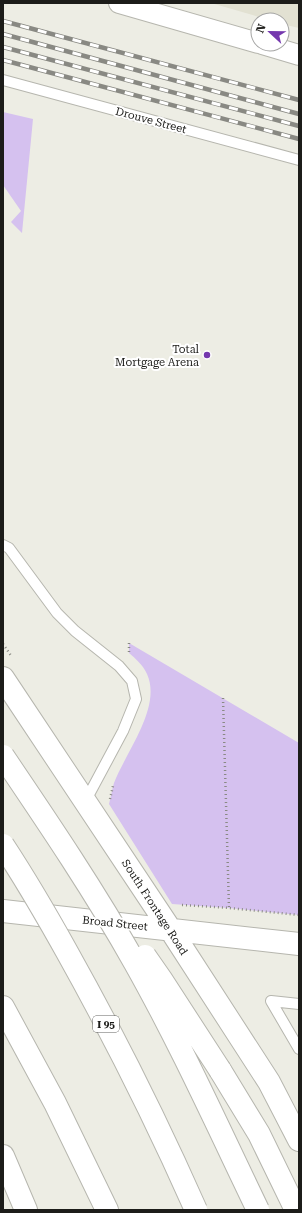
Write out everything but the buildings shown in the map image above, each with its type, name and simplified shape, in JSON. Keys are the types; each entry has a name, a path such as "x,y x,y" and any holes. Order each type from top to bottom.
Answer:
{"main road":[{"name":"South Frontage Road","path":"3,678 269,1082 299,1140"},
{"path":"3,756 48,822 161,979 220,1070 258,1134 296,1210"},
{"path":"48,822 114,927 150,992 189,1068 258,1210"},
{"name":"I 95","path":"3,845 48,918 98,1007 126,1060 196,1210"},
{"name":"Broad Street","path":"3,911 299,944"},
{"path":"3,1007 55,1103 107,1210"},
{"path":"3,1156 26,1210"},
{"path":"92,1180 102,1210"}],"street":[{"path":"119,3 250,41"},
{"path":"289,52 299,55"}],"lane":[{"name":"Drouve Street","path":"3,80 299,160"},
{"path":"3,545 9,548 57,613 74,631 119,666 132,681 136,699 123,731 85,802"},
{"path":"299,1004 270,1001 299,1049"}],"path":[{"path":"129,643 129,653 135,658"},
{"path":"223,698 229,908"},
{"path":"109,804 114,783"},
{"path":"179,905 299,915"}],"shaded area":[{"path":"211,3 299,3 299,28 290,26 290,12 250,12 250,14"},
{"path":"3,112 33,119 22,233 11,222 21,211 3,185"},
{"path":"129,643 299,743 299,915 172,904 109,804 114,783 141,729 150,701 150,687 147,674 137,660 129,653"}],"railway":[{"path":"3,21 299,100"},
{"path":"3,34 299,114"},
{"path":"3,47 299,126"},
{"path":"3,60 299,139"}],"place":[{"name":"Total Mortgage Arena","path":"207,355"}]}
